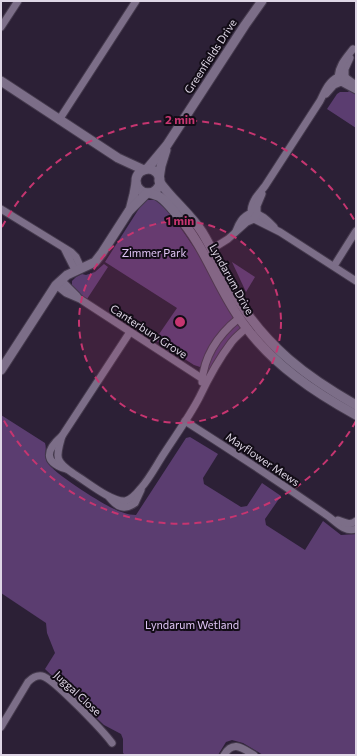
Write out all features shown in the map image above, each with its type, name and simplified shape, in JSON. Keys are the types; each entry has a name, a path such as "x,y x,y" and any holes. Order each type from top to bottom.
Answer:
{"street":[{"path":"1,27 18,1"},
{"path":"59,120 136,1"},
{"name":"Greenfields Drive","path":"146,169 167,145 262,1"},
{"path":"212,249 228,239 254,215 265,186 320,101 342,79 355,47"},
{"path":"342,79 356,85"},
{"path":"342,79 356,90"},
{"path":"1,81 118,158 156,173 159,180 155,190 148,193 129,211 98,258 91,264 78,269 59,282 1,370"},
{"name":"Greenfields Drive","path":"159,180 167,145"},
{"path":"118,158 130,172 140,190 148,193"},
{"path":"129,211 138,174 146,169"},
{"name":"Lyndarum Drive","path":"159,180 165,189 188,214 212,249 235,296 242,315"},
{"name":"Lyndarum Drive","path":"148,193 159,197 167,203 194,235 228,301 242,315 273,357 292,374 317,392 356,415"},
{"path":"1,209 71,252 76,257 78,269"},
{"path":"254,215 356,280"},
{"path":"334,266 356,231"},
{"name":"Canterbury Grove","path":"59,282 80,299 204,380"},
{"path":"130,332 62,436 51,447 50,456 54,464 69,470 107,495 119,507 125,508 135,503 141,488 199,398 202,391 208,356 214,344 221,334 242,315"},
{"path":"204,380 230,344 250,325"},
{"name":"Lyndarum Drive","path":"250,325 316,382 356,405"},
{"name":"Mayflower Mews","path":"185,421 328,516 344,529 356,529"},
{"name":"Mayflower Mews","path":"328,516 346,523 353,523 356,521"},
{"name":"Juggal Close","path":"1,727 28,682 35,676 42,676 52,682 101,729 112,743"},
{"path":"224,755 229,748 239,746 254,755"}],"green space":[{"path":"350,90 356,93 356,128 327,109 337,94 340,92 348,92"},
{"name":"Zimmer Park","path":"147,200 155,200 165,208 180,227 197,252 234,316 200,367 194,365 155,340 177,308 105,262 140,207"},
{"path":"232,262 255,277 246,292"},
{"path":"104,264 108,267 87,299 74,290 72,281 76,277 82,274 86,275 95,272"},
{"path":"238,321 243,328 209,374 206,373 214,350 226,333"},
{"name":"Lyndarum Wetland","path":"1,415 45,443 47,462 57,472 96,499 123,512 136,515 186,438 190,437 218,454 203,478 204,484 241,507 247,506 262,483 281,496 265,519 266,525 305,550 323,521 341,535 356,534 356,755 263,755 243,743 232,740 226,742 218,755 125,755 123,753 123,739 121,734 104,725 45,669 55,653 47,633 46,623 1,593"}]}
